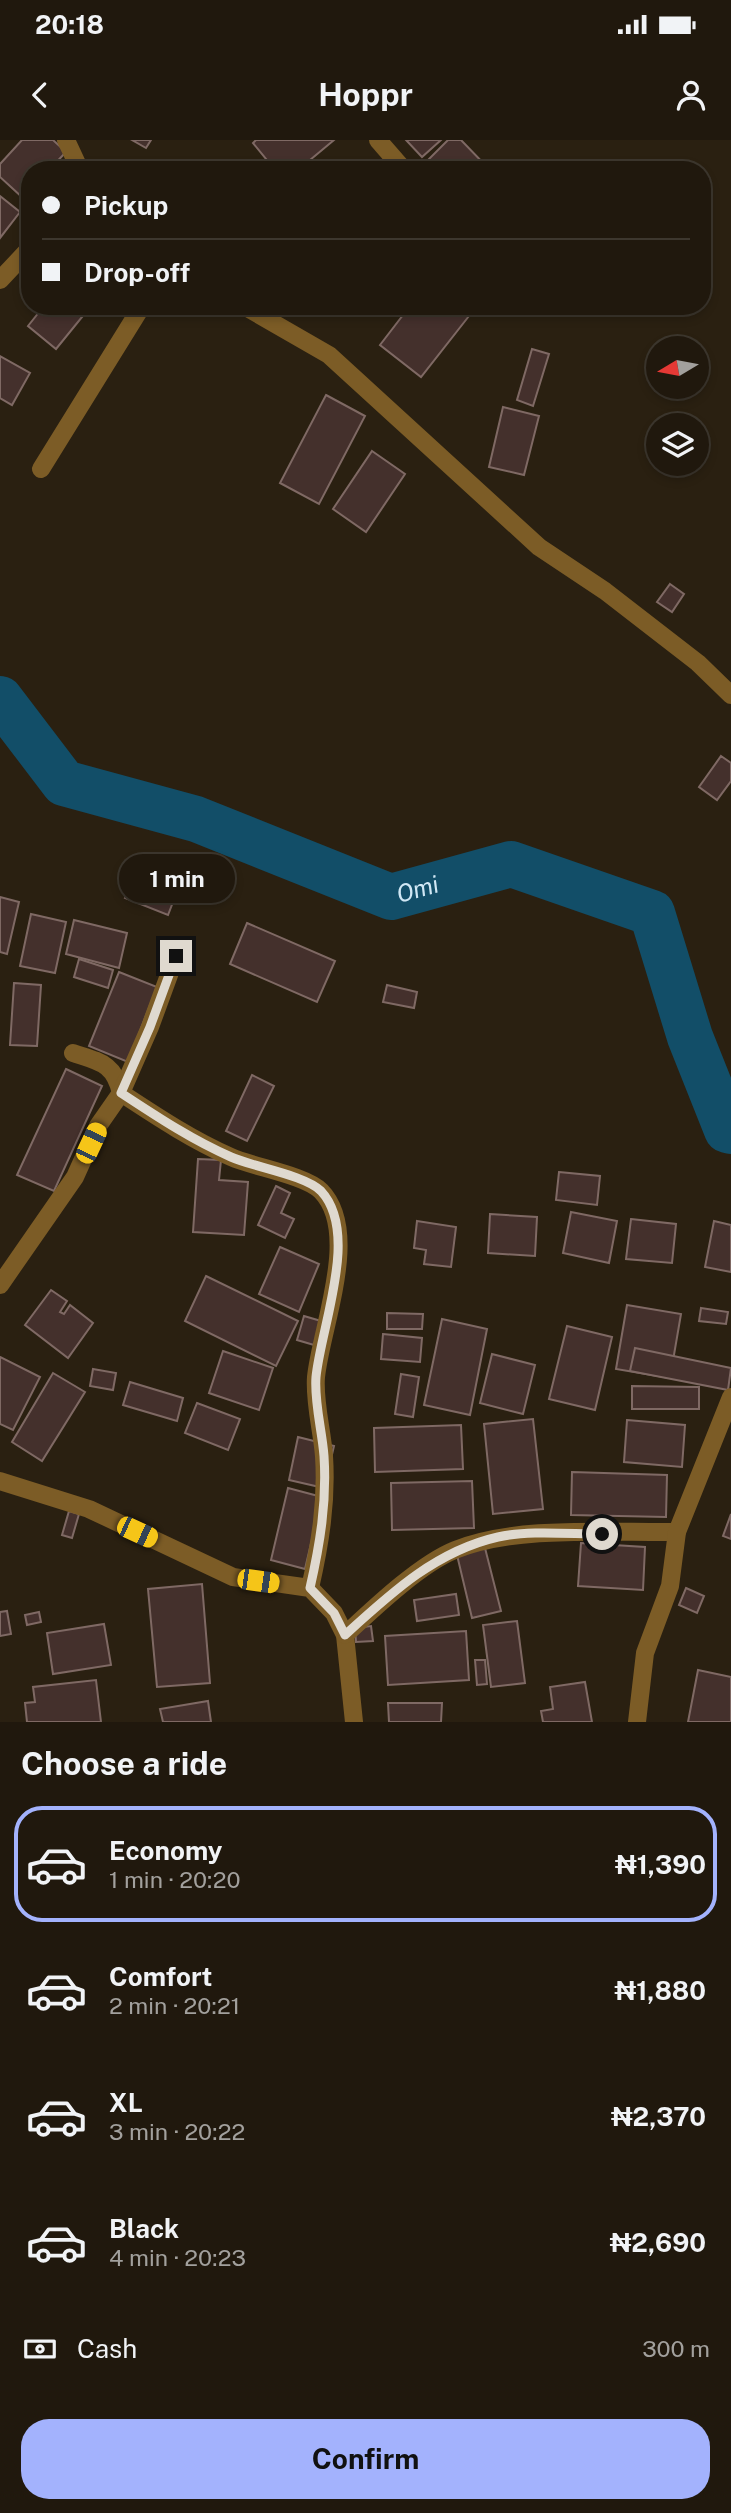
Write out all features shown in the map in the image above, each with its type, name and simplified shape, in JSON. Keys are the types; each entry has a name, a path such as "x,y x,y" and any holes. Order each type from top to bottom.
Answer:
{"street":[{"path":"66,140 76,161"},
{"path":"378,140 396,161"},
{"path":"0,280 21,258"},
{"path":"41,469 136,315"},
{"path":"259,315 328,355 539,547 605,591 698,663 731,695"},
{"path":"0,1285 75,1177 99,1126 121,1093 150,1027 176,956"},
{"path":"73,1053 104,1063 117,1076 121,1093 171,1125 232,1158 276,1170 320,1190 337,1219 336,1272 316,1378 324,1458 323,1530 310,1588"},
{"path":"637,1722 645,1653 670,1586 677,1532 731,1397"},
{"path":"0,1481 89,1509 233,1577 310,1588 334,1613 345,1635 354,1722"},
{"path":"345,1635 393,1591 452,1551 501,1536 677,1532"}],"building":[{"path":"22,140 53,140 66,152 58,161 21,161 21,196 0,177 0,164"},
{"path":"132,140 151,140 146,148"},
{"path":"256,140 334,140 309,161 268,161 253,143"},
{"path":"406,140 441,140 422,157"},
{"path":"448,140 461,140 481,161 427,161"},
{"path":"0,196 20,212 0,238"},
{"path":"37,315 84,315 56,349 28,326"},
{"path":"403,315 469,316 421,377 380,345"},
{"path":"532,349 549,354 533,406 517,400"},
{"path":"0,356 30,373 12,405 0,398"},
{"path":"326,395 365,416 319,504 280,483"},
{"path":"503,407 539,416 524,475 489,467"},
{"path":"372,451 405,474 366,532 333,509"},
{"path":"670,584 684,594 672,612 657,602"},
{"path":"721,756 731,763 731,781 717,800 699,787"},
{"path":"137,867 149,871 147,877 178,889 168,915 125,898"},
{"path":"0,897 19,902 7,954 0,952"},
{"path":"31,914 66,922 55,973 20,966"},
{"path":"74,920 127,933 119,968 66,954"},
{"path":"247,923 335,961 317,1002 230,964"},
{"path":"79,959 113,970 108,988 74,977"},
{"path":"119,972 157,987 128,1062 89,1046"},
{"path":"14,983 41,985 37,1046 10,1045"},
{"path":"387,985 417,992 414,1008 383,1002"},
{"path":"66,1069 102,1086 54,1191 17,1175"},
{"path":"252,1075 274,1086 247,1141 226,1131"},
{"path":"198,1159 221,1160 219,1180 248,1182 244,1235 193,1232"},
{"path":"559,1172 600,1176 597,1205 556,1200"},
{"path":"276,1186 290,1193 281,1213 294,1219 285,1238 258,1225"},
{"path":"571,1212 617,1221 609,1263 563,1253"},
{"path":"490,1214 537,1217 535,1256 488,1253"},
{"path":"631,1219 676,1224 672,1263 626,1259"},
{"path":"417,1221 456,1227 451,1267 424,1264 426,1250 414,1248"},
{"path":"714,1221 731,1225 731,1272 705,1267"},
{"path":"280,1247 319,1264 299,1312 259,1294"},
{"path":"206,1276 298,1321 276,1366 185,1321"},
{"path":"51,1290 67,1301 60,1312 64,1314 70,1305 93,1323 68,1358 25,1325"},
{"path":"627,1305 681,1314 670,1378 616,1369"},
{"path":"701,1308 728,1312 726,1324 699,1321"},
{"path":"387,1313 423,1314 422,1329 387,1329"},
{"path":"304,1316 321,1321 314,1345 297,1340"},
{"path":"442,1319 487,1329 470,1415 424,1405"},
{"path":"567,1326 612,1337 595,1410 549,1399"},
{"path":"383,1334 422,1338 420,1362 381,1359"},
{"path":"635,1348 731,1368 728,1390 630,1371"},
{"path":"223,1351 273,1368 259,1410 209,1393"},
{"path":"492,1354 535,1365 523,1414 480,1403"},
{"path":"0,1357 40,1377 13,1430 0,1424"},
{"path":"93,1369 116,1373 113,1390 90,1386"},
{"path":"53,1373 85,1392 42,1461 12,1442"},
{"path":"401,1374 419,1377 413,1417 395,1414"},
{"path":"130,1382 183,1398 177,1421 123,1405"},
{"path":"632,1386 699,1387 699,1409 632,1409"},
{"path":"197,1403 240,1419 228,1450 185,1433"},
{"path":"533,1419 543,1509 493,1514 484,1424"},
{"path":"627,1420 685,1425 682,1467 624,1462"},
{"path":"461,1425 463,1469 375,1472 374,1428"},
{"path":"298,1437 334,1446 324,1488 289,1480"},
{"path":"572,1472 667,1475 666,1517 571,1515"},
{"path":"472,1481 474,1528 392,1530 391,1483"},
{"path":"288,1488 322,1497 305,1569 271,1560"},
{"path":"69,1511 79,1514 72,1538 62,1535"},
{"path":"731,1514 731,1539 723,1536"},
{"path":"581,1543 645,1547 643,1590 578,1586"},
{"path":"485,1548 501,1611 472,1618 457,1555"},
{"path":"202,1584 210,1683 157,1687 148,1589"},
{"path":"686,1588 704,1596 697,1613 679,1605"},
{"path":"456,1594 459,1615 417,1621 414,1600"},
{"path":"7,1611 11,1634 0,1636 0,1612"},
{"path":"39,1612 41,1622 27,1625 25,1615"},
{"path":"517,1621 525,1683 491,1687 483,1625"},
{"path":"104,1624 111,1665 53,1674 47,1633"},
{"path":"371,1626 373,1641 356,1642 355,1628"},
{"path":"466,1631 469,1680 388,1685 385,1636"},
{"path":"475,1660 485,1660 487,1684 477,1685"},
{"path":"698,1670 731,1677 731,1722 688,1722"},
{"path":"96,1680 101,1722 27,1722 25,1703 35,1702 33,1687"},
{"path":"585,1682 592,1722 543,1722 541,1711 553,1709 550,1687"},
{"path":"208,1701 211,1722 163,1722 160,1709"},
{"path":"388,1703 442,1703 441,1722 389,1722"}],"waterway":[{"name":"Omi","path":"0,699 64,783 196,819 391,897 511,864 652,913 690,1037 727,1130 731,1131"}],"route":[{"path":"176,956 150,1027 121,1093 171,1125 232,1158 276,1170 320,1190 337,1219 336,1272 316,1378 324,1458 323,1530 310,1588 334,1613 345,1635 393,1591 452,1551 501,1536 602,1534"}]}
